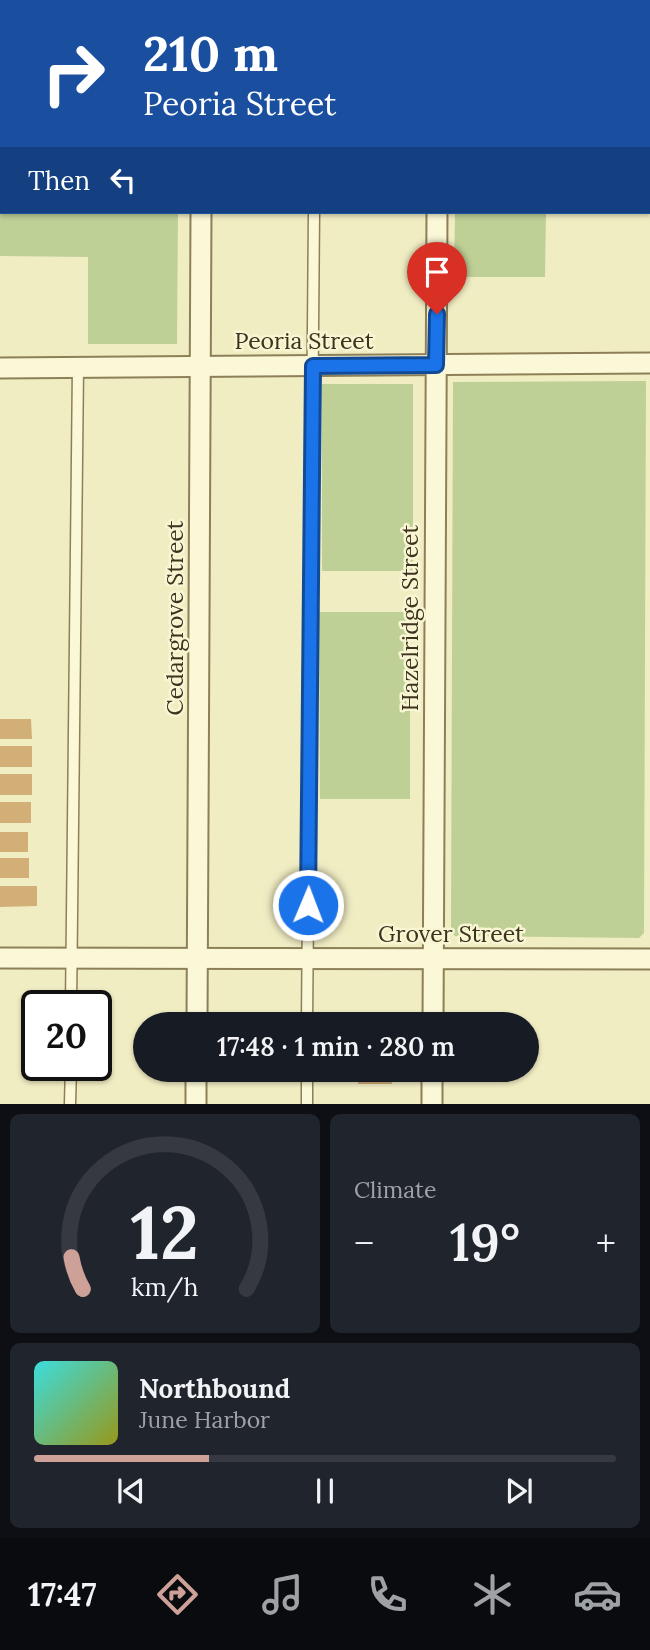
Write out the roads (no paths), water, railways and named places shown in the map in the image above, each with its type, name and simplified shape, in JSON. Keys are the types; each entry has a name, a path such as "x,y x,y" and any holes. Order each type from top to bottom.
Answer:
{"street":[{"name":"Cedargrove Street","path":"197,1012 201,214"},
{"name":"Hazelridge Street","path":"433,1012 437,214"},
{"name":"Peoria Street","path":"0,368 650,363"},
{"name":"Grover Street","path":"0,958 650,959"},
{"path":"196,1082 196,1104"},
{"path":"432,1082 432,1104"}],"lane":[{"path":"307,1012 314,214"},
{"path":"71,990 78,367"},
{"path":"71,1081 71,1104"},
{"path":"307,1082 307,1104"}]}
